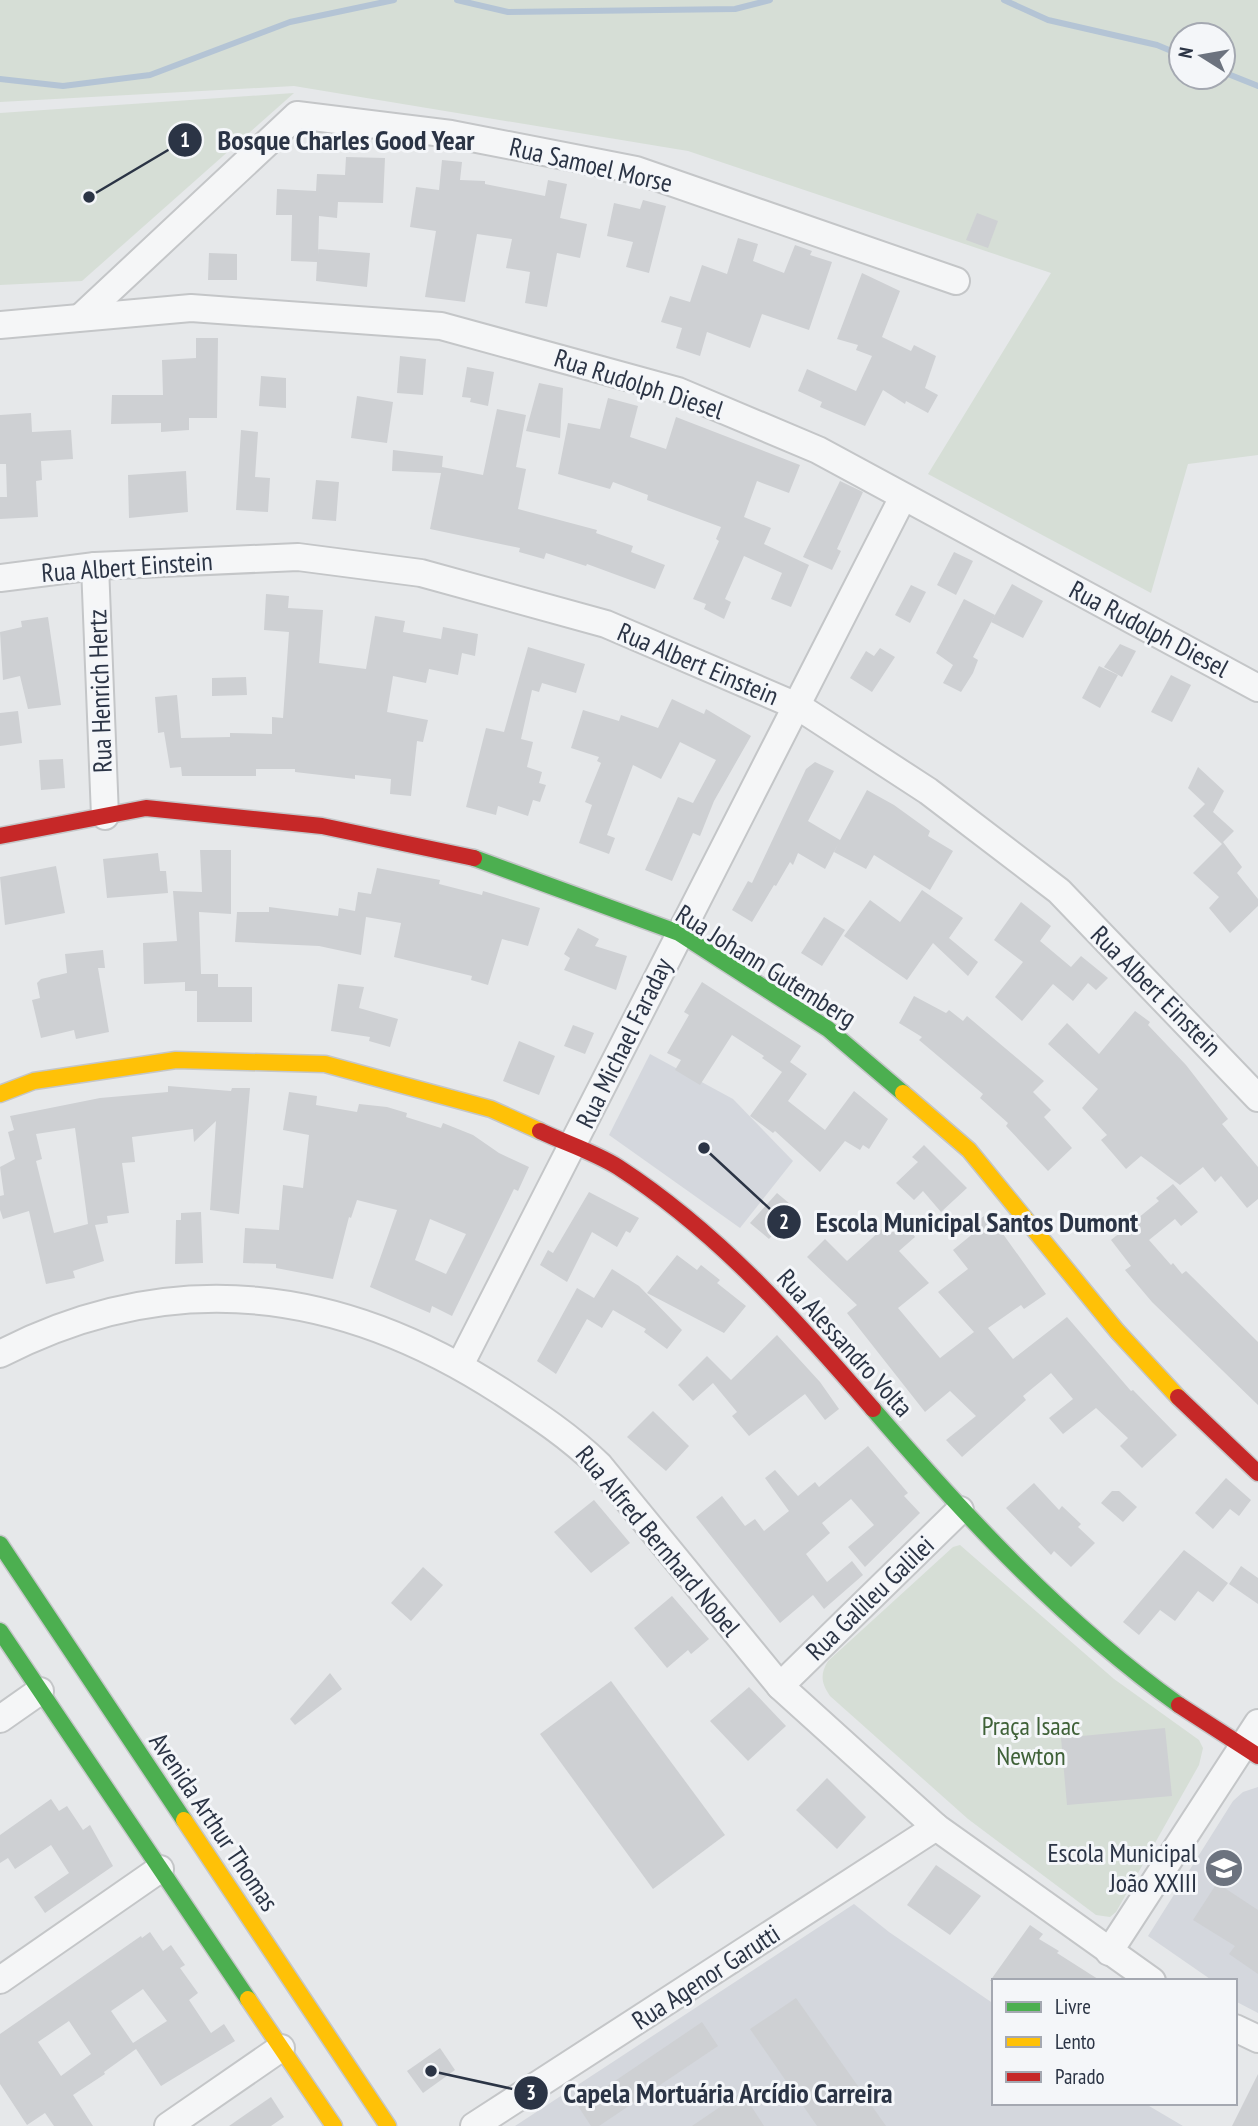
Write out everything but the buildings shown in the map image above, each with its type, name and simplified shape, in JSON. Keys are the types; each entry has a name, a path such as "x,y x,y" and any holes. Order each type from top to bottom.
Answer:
{"street":[{"name":"Rua Samoel Morse","path":"82,316 296,115 451,134 636,170 956,281"},
{"name":"Rua Rudolph Diesel","path":"0,325 191,308 441,326 678,391 818,450 1258,688"},
{"name":"Rua Michael Faraday","path":"460,1365 679,933 799,707 903,497"},
{"name":"Rua Albert Einstein","path":"0,578 95,566 298,556 421,573 606,624 799,707 928,791 1059,891 1258,1098"},
{"name":"Rua Henrich Hertz","path":"95,566 105,816"},
{"name":"Rua Johann Gutemberg","path":"0,836 146,808 322,826 473,858 679,933 828,1029 969,1150 1117,1331 1190,1409 1258,1473"},
{"name":"Rua Alessandro Volta","path":"0,1094 34,1081 176,1060 326,1064 491,1109 616,1166 709,1235 794,1318 960,1510 1093,1638 1178,1704 1250,1751"},
{"name":"Rua Alfred Bernhard Nobel","path":"0,1354 43,1332 139,1303 211,1297 317,1308 369,1324 460,1365 558,1428 599,1465 780,1686 936,1827 1150,1979"},
{"name":"Rua Galileu Galilei","path":"780,1686 960,1510"},
{"name":"Avenida Arthur Thomas","path":"0,1544 25,1594 388,2126"},
{"path":"0,1631 334,2126"},
{"path":"0,1719 40,1691"},
{"path":"1109,1952 1250,1751 1258,1723"},
{"name":"Rua Agenor Garutti","path":"474,2126 936,1827"},
{"path":"0,1980 160,1868"},
{"path":"1237,2029 1258,2039"},
{"path":"168,2126 281,2048"}],"shaded area":[{"path":"650,1054 733,1099 793,1161 740,1228 609,1135"},
{"name":"Escola Municipal João XXIII","path":"1258,1787 1258,2013 1237,2002 1237,1979 1210,1979 1148,1936 1233,1801 1243,1792"},
{"path":"854,1904 889,1932 992,2003 992,2105 1147,2105 1183,2126 515,2126"}],"green space":[{"path":"0,0 1258,0 1258,455 1188,464 1151,593 928,474 1051,273 688,151 294,86 0,102"},
{"path":"294,93 82,281 0,285 0,113"},
{"name":"Praça Isaac Newton","path":"960,1545 1114,1679 1199,1740 1203,1748 1199,1765 1116,1912 1110,1917 1096,1915 968,1819 830,1696 825,1687 823,1674 828,1661 953,1547"}],"waterway":[{"path":"0,79 63,86 150,75 290,22 394,0"},
{"path":"457,0 508,12 735,9 770,0"},
{"path":"1004,0 1048,20 1167,49"},
{"path":"1237,78 1258,86"}],"traffic: fast":[{"path":"474,858 679,933 828,1029 903,1093"},
{"path":"873,1409 1017,1566 1095,1639 1179,1705"},
{"path":"0,1544 184,1820"},
{"path":"0,1631 248,1999"}],"traffic: slow":[{"path":"0,1094 34,1081 176,1060 325,1064 491,1109 540,1131"},
{"path":"903,1093 969,1150 1117,1331 1178,1397"},
{"path":"184,1820 388,2126"},
{"path":"248,1999 334,2126"}],"traffic: jam":[{"path":"0,836 146,808 322,826 474,858"},
{"path":"540,1131 618,1167 689,1220 785,1310 873,1409"},
{"path":"1178,1397 1258,1473"},
{"path":"1179,1705 1258,1756"}],"place":[{"name":"Bosque Charles Good Year","path":"89,197"},
{"name":"Escola Municipal Santos Dumont","path":"704,1148"},
{"name":"Escola Municipal João XXIII","path":"1224,1868"},
{"name":"Capela Mortuária Arcídio Carreira","path":"431,2071"}]}
